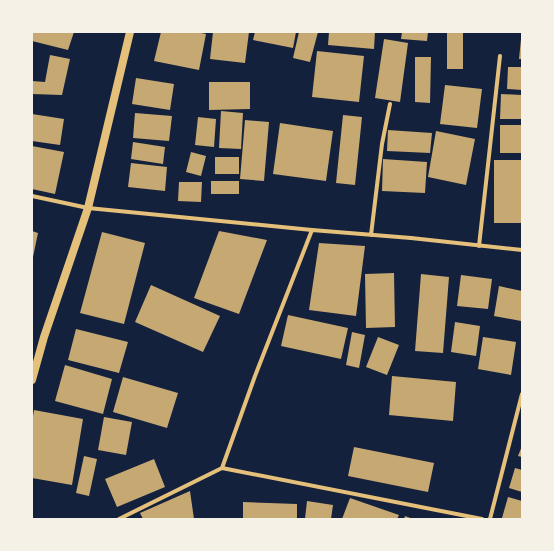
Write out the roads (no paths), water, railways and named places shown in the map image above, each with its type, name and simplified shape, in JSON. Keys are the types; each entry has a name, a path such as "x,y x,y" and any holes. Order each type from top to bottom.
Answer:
{"main road":[{"path":"32,380 44,337 88,208 130,32"}],"street":[{"path":"479,246 500,56"},
{"path":"371,235 382,144 390,104"},
{"path":"32,196 88,208 522,250"},
{"path":"222,468 255,376 312,230"},
{"path":"490,519 522,394"},
{"path":"119,519 222,468 482,519"}]}
